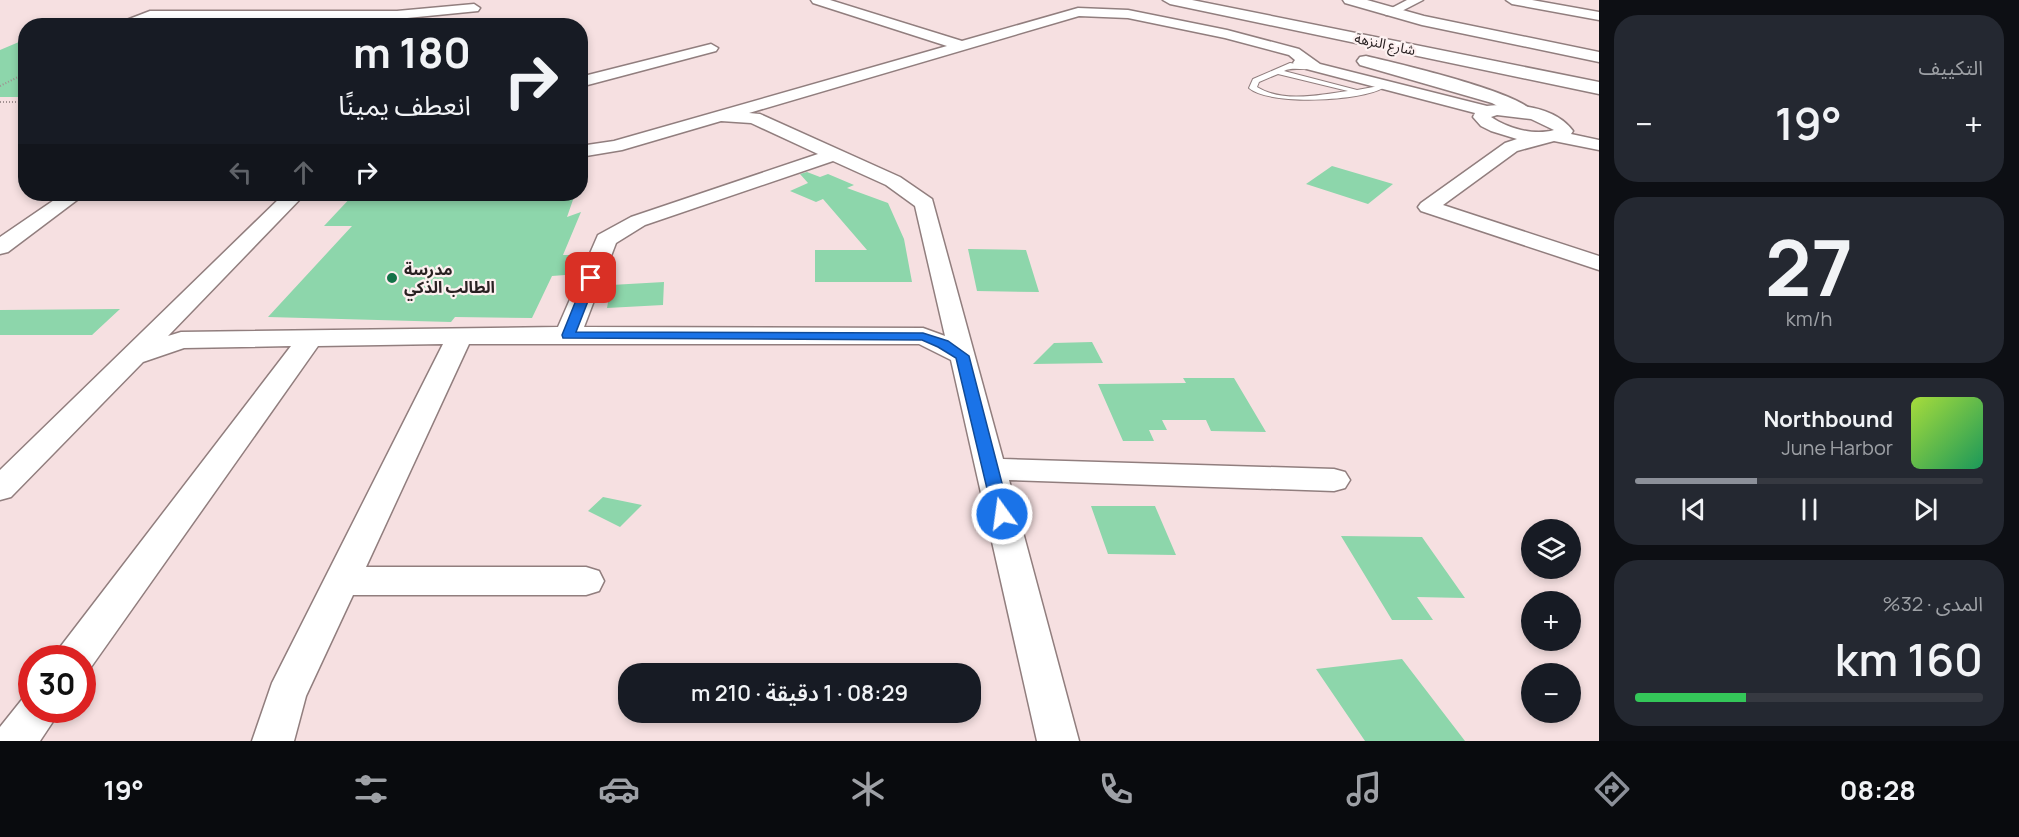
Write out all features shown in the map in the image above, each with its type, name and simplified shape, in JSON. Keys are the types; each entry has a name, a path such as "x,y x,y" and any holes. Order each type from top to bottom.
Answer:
{"main road":[{"path":"1144,0 1323,49"},
{"name":"شارع النزهة","path":"1170,0 1599,88"},
{"name":"شارع النزهة","path":"1237,0 1599,78"},
{"path":"1350,0 1390,12 1599,57"},
{"path":"1344,55 1499,99 1523,112"}],"street":[{"path":"817,0 962,46"},
{"path":"1390,12 1417,0"},
{"path":"1512,0 1599,16"},
{"path":"141,18 150,15 397,15 474,4"},
{"path":"464,18 474,4"},
{"path":"588,151 616,146 722,116 754,112 1078,12 1106,11 1155,18 1227,34 1294,52 1316,67"},
{"path":"588,80 711,48"},
{"path":"1484,114 1379,88 1283,68 1243,51 1259,52 1316,67 1357,85 1484,114 1523,112 1552,132 1599,145"},
{"path":"754,112 834,154 893,181 925,203 1058,741"},
{"path":"1484,114 1485,122 1507,139"},
{"path":"1599,137 1552,132 1507,139 1421,213 1599,263"},
{"path":"568,335 606,240 638,221 834,154"},
{"path":"0,247 65,201"},
{"path":"0,489 131,357 169,334 289,201"},
{"path":"923,336 942,326 952,316"},
{"path":"169,334 310,339 568,335 923,336 943,344 962,356"},
{"path":"273,741 286,696 460,336"},
{"path":"85,645 310,339"},
{"path":"990,469 1334,480"},
{"path":"342,581 586,581"}],"lane":[{"path":"1283,68 1357,85"},
{"path":"1357,85 1283,99 1259,94 1253,88 1256,81 1283,68 1379,88"}],"path":[{"path":"0,86 18,77"},
{"path":"0,102 18,102"}],"building":[{"path":"18,42 18,97 0,97 0,50"},
{"path":"1332,166 1393,184 1368,204 1306,184"},
{"path":"807,172 820,177 828,174 854,185 847,188 888,203 904,239 912,282 815,282 815,250 867,250 823,199 816,202 790,191 808,183 800,174"},
{"path":"347,201 573,201 567,217 581,212 563,255 572,255 565,275 552,276 532,318 455,317 451,322 268,317 352,226 324,226"},
{"path":"968,249 1026,250 1039,292 977,291"},
{"path":"664,282 663,305 607,308 611,285"},
{"path":"120,309 92,335 0,335 0,310"},
{"path":"1092,342 1103,363 1033,364 1054,343"},
{"path":"1183,378 1234,378 1266,432 1211,431 1206,420 1162,420 1167,430 1149,430 1154,441 1123,441 1098,384 1186,383"},
{"path":"603,497 642,505 620,527 588,511"},
{"path":"1091,506 1155,506 1176,555 1108,554"},
{"path":"1341,536 1422,537 1465,598 1417,597 1433,620 1392,620"},
{"path":"1402,659 1465,741 1365,741 1316,669"}],"place":[{"name":"مدرسة الطالب الذكي","path":"392,278"}],"route":[{"path":"591,278 568,335 923,336 943,344 962,356 1002,514"}]}
